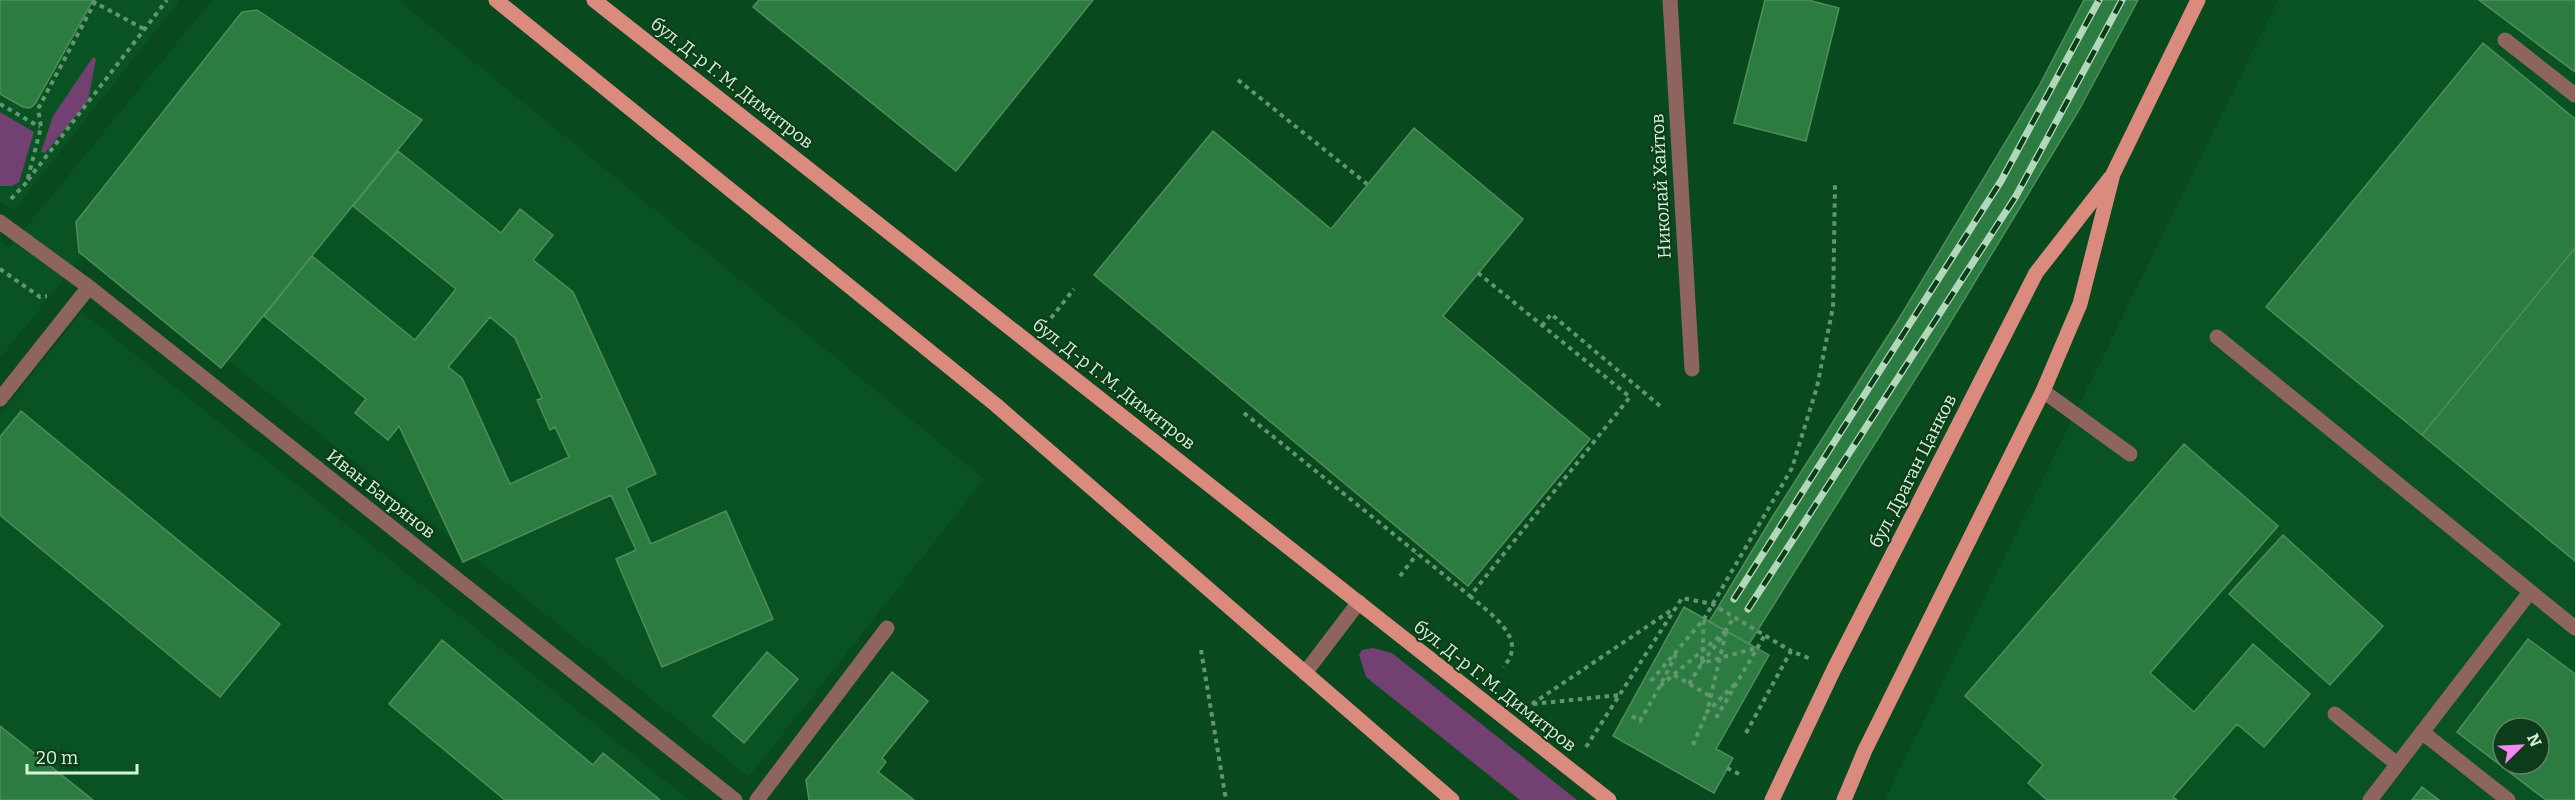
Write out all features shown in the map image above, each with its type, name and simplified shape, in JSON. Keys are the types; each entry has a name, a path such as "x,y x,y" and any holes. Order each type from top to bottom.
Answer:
{"main road":[{"path":"496,0 996,405 1452,800"},
{"name":"бул. Д-р Г. М. Димитров","path":"594,0 1609,800"},
{"name":"бул. Драган Цанков","path":"1844,800 1865,750 2043,391 2080,304 2113,174 2198,0"},
{"name":"бул. Драган Цанков","path":"1772,800 1834,669 2036,273 2113,174"}],"street":[{"name":"Николай Хайтов","path":"1670,0 1692,369"},
{"path":"2505,40 2575,95"},
{"name":"Иван Багрянов","path":"0,222 89,287 735,800"},
{"path":"0,399 89,287"},
{"path":"2217,337 2575,628"},
{"path":"2043,391 2130,454"},
{"path":"2370,800 2530,592"},
{"path":"1305,674 1359,603"},
{"path":"757,800 887,628"},
{"path":"2335,714 2397,764"},
{"path":"2422,732 2508,800"}],"path":[{"path":"7,203 27,182 167,0"},
{"path":"27,182 41,127 38,109 94,2 144,29"},
{"path":"1238,80 1367,184"},
{"path":"0,104 41,127"},
{"path":"1651,681 1704,619 1792,468 1817,387 1833,307 1835,185"},
{"path":"1470,596 1630,397 1478,273"},
{"path":"1051,318 1074,289"},
{"path":"1542,326 1551,314 1660,406"},
{"path":"1244,413 1470,596 1505,628 1513,644 1511,658 1503,667"},
{"path":"1400,576 1417,554"},
{"path":"1586,747 1682,598 1712,604 1791,651 1834,669"},
{"path":"1620,695 1532,704 1676,607"},
{"path":"1689,684 1734,617"},
{"path":"1702,663 1704,619"},
{"path":"1660,686 1726,631"},
{"path":"1693,745 1707,712 1726,631"},
{"path":"1716,718 1765,635"},
{"path":"1702,663 1756,648"},
{"path":"1632,716 1640,721 1678,649"},
{"path":"1201,650 1226,800"},
{"path":"1746,733 1791,651"},
{"path":"1674,675 1710,696"},
{"path":"1707,712 1736,683"},
{"path":"1727,768 1740,774"}],"shaded area":[{"path":"0,0 180,0 15,209 0,203"},
{"path":"212,0 398,0 984,479 749,777 88,249 0,358 0,241 9,248"},
{"path":"2278,0 2575,0 2575,800 1885,800"},
{"path":"93,57 96,59 88,101 45,153 41,152 53,116"},
{"path":"0,112 34,132 19,182 12,186 0,186"},
{"path":"82,312 689,800 0,800 0,415"},
{"path":"1373,648 1392,653 1577,800 1520,800 1366,677 1359,655 1362,650"}],"building":[{"path":"0,0 93,0 35,104 30,108 23,107 0,94"},
{"path":"759,0 1093,0 956,171 753,7"},
{"path":"1765,0 1808,0 1839,8 1806,141 1734,123"},
{"path":"2084,0 2138,0 2079,110 1939,341 1749,644 1709,622 1773,516 1900,317 2038,88"},
{"path":"2479,0 2575,0 2575,72"},
{"path":"257,10 422,120 221,368 79,252 76,222 242,12"},
{"path":"2483,43 2575,119 2575,248 2422,435 2266,307"},
{"path":"1414,128 1523,219 1443,316 1590,439 1468,586 1094,275 1213,131 1331,229"},
{"path":"398,151 501,233 520,209 553,235 533,260 573,292 656,474 626,488 651,544 726,511 773,619 662,667 616,559 636,550 611,495 463,562 399,426 388,440 355,413 366,399 264,316 312,256 415,340 456,289 353,206","holes":["490,317 515,338 542,398 537,400 550,430 555,427 569,457 510,484 462,378 448,367"]},
{"path":"2575,248 2575,561 2422,435"},
{"path":"21,411 280,624 220,697 0,515 0,437"},
{"path":"2184,444 2278,526 2150,673 2194,712 2253,644 2310,694 2264,747 2237,724 2173,797 2177,800 2047,800 2028,783 2043,765 1965,696"},
{"path":"2283,535 2383,626 2330,685 2229,594"},
{"path":"1684,607 1769,655 1716,749 1733,758 1714,793 1613,736"},
{"path":"2528,639 2575,674 2575,800 2546,800 2515,776 2551,776 2551,716 2491,716 2491,758 2457,732"},
{"path":"442,640 593,765 603,753 660,800 505,800 389,704"},
{"path":"767,652 798,679 744,743 713,716"},
{"path":"892,672 928,701 882,758 886,762 878,772 914,800 809,800 806,780"},
{"path":"0,726 93,800 0,800"},
{"path":"2422,787 2439,800 2412,800"}],"railway":[{"path":"1734,599 2001,181 2099,0"},
{"path":"1748,609 2016,196 2122,0"}]}
